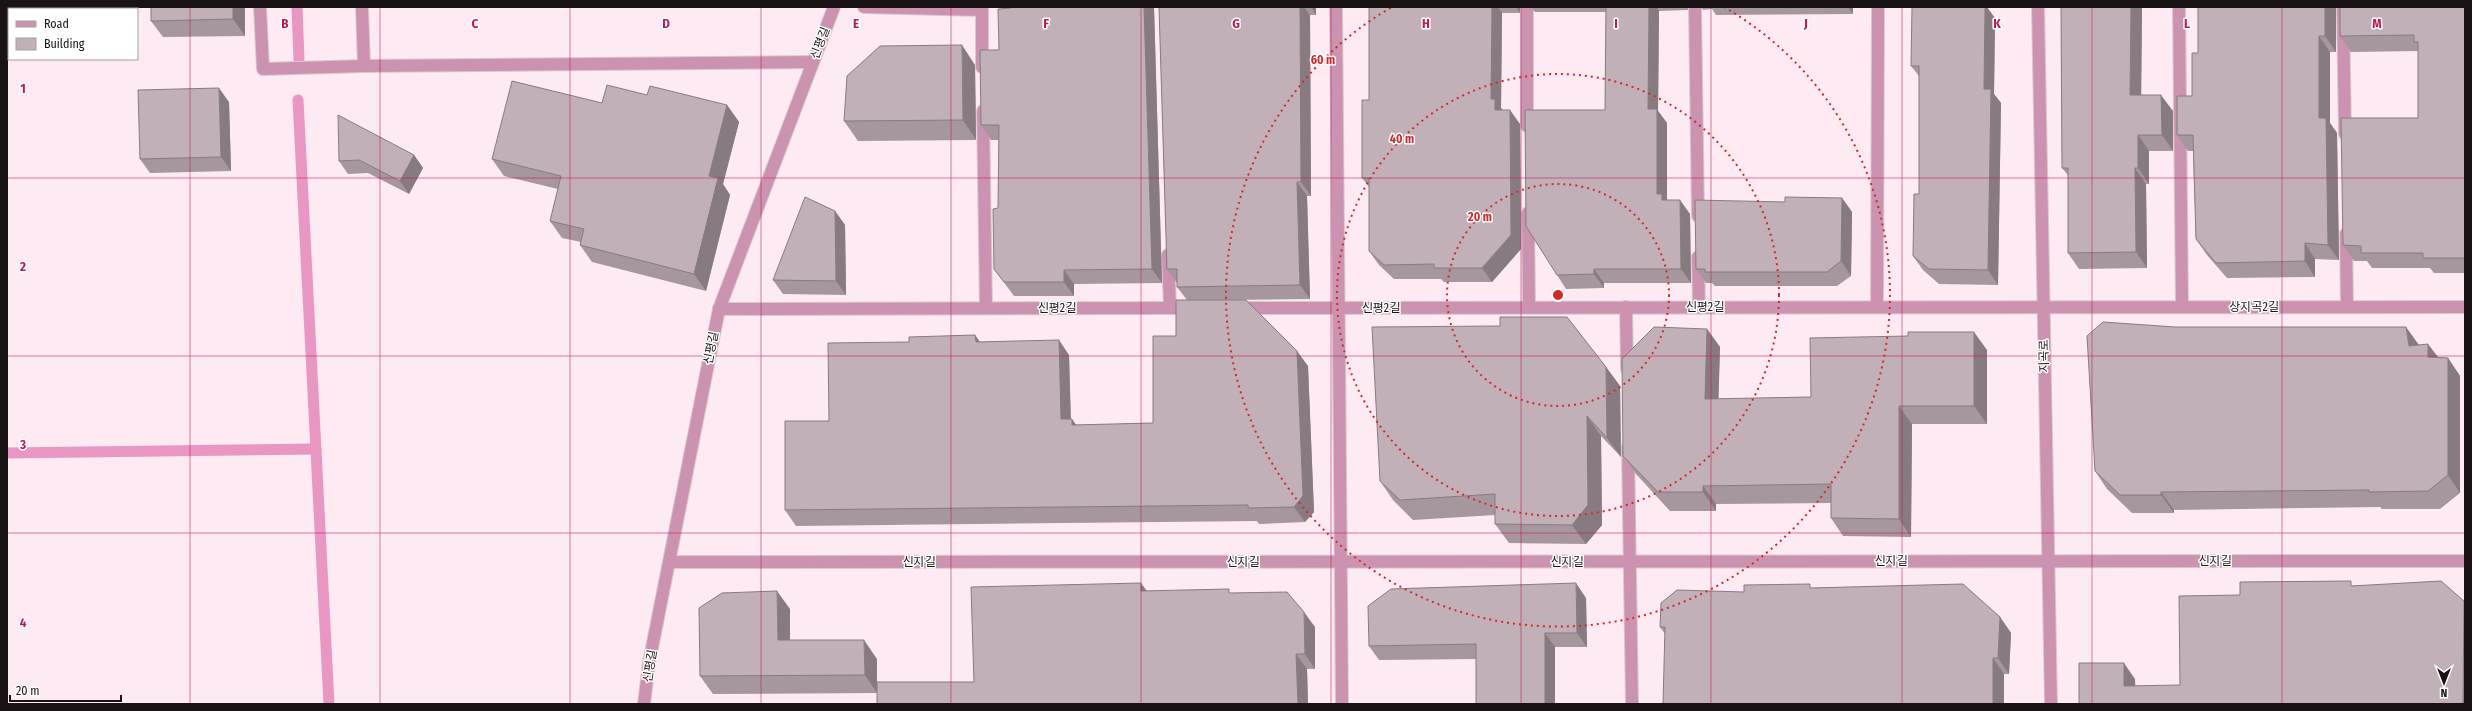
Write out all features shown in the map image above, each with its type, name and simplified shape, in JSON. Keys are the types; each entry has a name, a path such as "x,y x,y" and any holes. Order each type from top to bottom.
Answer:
{"street":[{"path":"260,7 263,69 364,66 813,62"},
{"path":"362,7 364,66"},
{"name":"신평길","path":"644,704 649,663 719,309 834,7"},
{"path":"864,7 981,9 982,81"},
{"path":"1336,7 1342,704"},
{"path":"1526,7 1527,141"},
{"path":"1695,7 1698,228"},
{"path":"1877,308 1878,7"},
{"name":"지곡로","path":"2038,7 2051,704"},
{"path":"2178,7 2182,307"},
{"path":"2343,7 2345,149"},
{"path":"982,97 986,308"},
{"path":"1528,197 1528,308"},
{"path":"2346,220 2347,307"},
{"path":"1698,244 1699,308"},
{"path":"1168,245 1170,308"},
{"name":"상지곡2길","path":"2043,309 2182,307 2465,307"},
{"name":"신평2길","path":"719,309 1208,308"},
{"name":"신평2길","path":"1223,308 2043,309"},
{"path":"1626,308 1627,379"},
{"path":"1628,434 1632,704"},
{"name":"신지길","path":"669,562 2465,562"}],"building":[{"path":"34,7 84,7 84,8"},
{"path":"151,7 233,7 233,19 151,21"},
{"path":"1011,7 1144,7 1152,269 1064,270 1064,282 1004,282 994,269 993,209 998,208 999,125 981,125 980,50 999,50 998,9"},
{"path":"1159,7 1300,7 1301,182 1297,182 1300,285 1177,287 1177,269 1167,269"},
{"path":"1369,7 1492,7 1491,99 1495,99 1495,110 1510,110 1511,235 1482,268 1434,268 1434,264 1384,265 1369,251 1369,178 1362,178 1362,100 1369,100"},
{"path":"1606,7 1649,7 1648,109 1657,109 1657,194 1662,194 1662,200 1680,200 1681,269 1594,269 1594,274 1557,275 1526,226 1525,110 1605,110"},
{"path":"1912,7 1985,7 1984,89 1991,89 1988,270 1929,269 1913,256 1914,194 1919,194 1919,66 1911,66"},
{"path":"2061,7 2131,7 2130,95 2161,95 2162,135 2138,135 2138,168 2135,168 2136,252 2068,253 2068,168 2062,168"},
{"path":"2198,7 2325,7 2325,36 2319,36 2319,118 2326,118 2328,245 2305,243 2305,261 2216,263 2196,239 2193,135 2177,135 2177,96 2192,96 2192,53 2198,53"},
{"path":"2340,7 2465,7 2465,258 2423,258 2423,253 2361,253 2361,246 2343,245 2341,118 2418,118 2418,42 2414,42 2414,35 2340,36"},
{"path":"962,45 963,120 844,121 847,76 880,46"},
{"path":"512,81 602,103 607,85 647,95 650,86 727,105 709,176 718,178 694,274 580,245 584,229 550,221 561,176 492,159"},
{"path":"219,88 221,157 140,159 138,90"},
{"path":"338,115 414,155 400,181 359,160 339,161"},
{"path":"805,197 835,211 836,281 773,280"},
{"path":"1785,197 1842,198 1841,261 1827,272 1705,272 1705,269 1696,269 1695,200 1785,202"},
{"path":"1176,300 1246,300 1297,351 1303,496 1294,507 1248,508 1248,505 785,510 785,421 829,421 828,343 909,342 909,337 975,335 976,342 1059,340 1061,419 1072,419 1072,425 1153,423 1153,336 1176,336"},
{"path":"1500,317 1567,317 1606,367 1607,438 1587,416 1588,505 1572,525 1495,524 1495,494 1400,500 1380,481 1372,327 1500,326"},
{"path":"2103,322 2175,327 2406,327 2409,346 2428,344 2428,357 2448,358 2448,475 2428,491 2369,492 2369,490 2161,492 2161,495 2120,495 2095,471 2087,336"},
{"path":"1654,327 1707,329 1705,399 1811,397 1810,338 1908,336 1908,332 1974,332 1974,406 1899,406 1899,519 1831,518 1831,484 1703,486 1703,492 1658,492 1623,456 1622,359"},
{"path":"2351,581 2351,586 2441,581 2464,601 2463,704 2079,704 2079,663 2124,663 2124,686 2180,685 2179,596 2240,595 2240,582"},
{"path":"1141,583 1141,591 1229,589 1229,593 1287,592 1304,612 1305,654 1296,654 1298,704 877,704 877,682 974,682 971,587"},
{"path":"1576,583 1577,633 1545,633 1545,704 1476,704 1476,644 1369,646 1368,606 1391,589"},
{"path":"1810,584 1810,588 1963,584 2000,617 1998,658 1993,658 1993,704 1663,704 1665,627 1660,627 1661,603 1677,590 1744,592 1744,585"},
{"path":"777,591 778,640 864,640 865,675 700,676 699,608 722,593"}],"waterway":[{"path":"297,7 299,60"},
{"path":"298,100 329,704"},
{"path":"7,453 316,449"}]}
